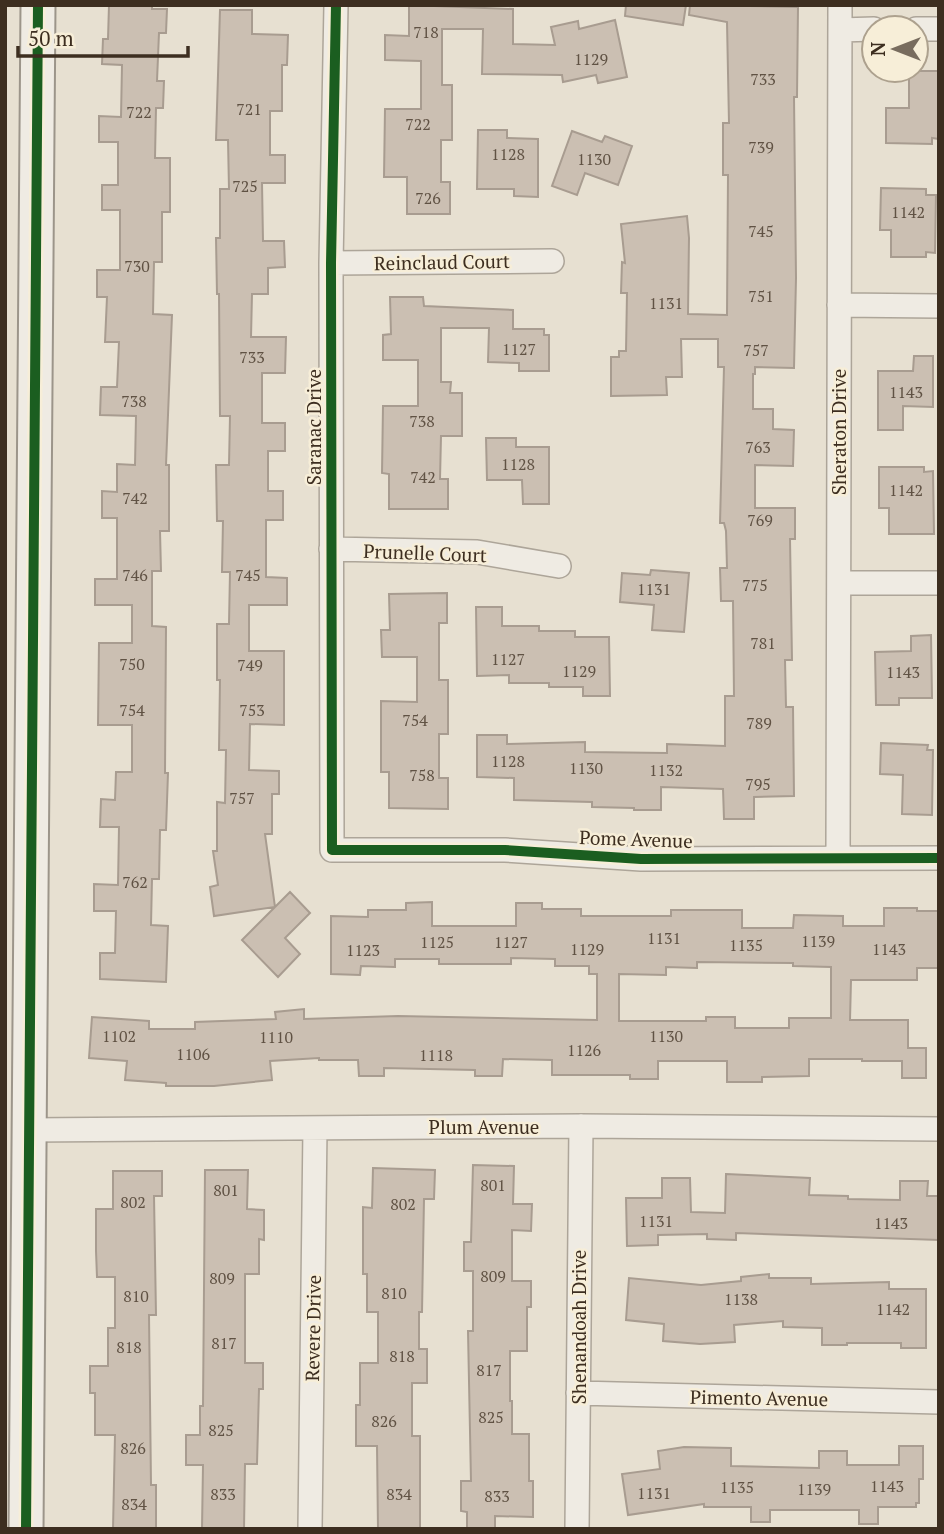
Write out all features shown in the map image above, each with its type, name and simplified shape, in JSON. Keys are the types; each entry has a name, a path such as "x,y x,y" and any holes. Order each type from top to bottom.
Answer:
{"street":[{"path":"26,1529 15,1487 29,1129 38,5"},
{"name":"Saranac Drive","path":"332,850 331,263 336,5"},
{"name":"Sheraton Drive","path":"838,858 840,5"},
{"path":"840,30 860,29"},
{"name":"Reinclaud Court","path":"331,263 552,261"},
{"path":"839,305 939,306"},
{"name":"Prunelle Court","path":"331,549 477,552 559,566"},
{"path":"839,583 939,583"},
{"name":"Pome Avenue","path":"332,850 505,850 641,859 939,858"},
{"name":"Plum Avenue","path":"29,1129 581,1126 939,1129"},
{"name":"Shenandoah Drive","path":"577,1529 581,1126"},
{"name":"Revere Drive","path":"310,1529 315,1128"},
{"name":"Pimento Avenue","path":"578,1393 939,1402"}],"building":[{"path":"109,5 152,5 152,9 167,9 166,33 159,33 157,81 164,81 163,108 156,108 155,158 170,158 170,212 162,212 162,262 154,262 153,314 172,315 166,465 169,465 169,531 160,531 161,571 152,571 152,626 166,627 165,773 168,773 166,830 160,830 159,879 152,879 151,925 168,926 166,982 100,979 100,953 115,953 116,911 94,911 94,884 118,885 119,827 100,827 101,799 115,800 116,772 132,772 132,725 98,725 99,643 132,643 132,605 95,605 95,579 117,579 117,518 102,518 102,491 117,492 117,464 135,465 136,416 100,415 101,387 117,387 119,342 105,342 107,297 97,297 97,270 120,270 120,210 102,210 102,185 118,185 118,142 99,142 99,116 121,117 122,65 102,64 103,39 108,39"},
{"path":"409,5 513,9 513,44 555,45 551,27 578,21 579,29 615,20 627,77 598,83 596,75 563,82 562,75 482,74 483,29 442,29 442,85 452,85 452,140 441,140 441,182 450,182 450,214 407,214 407,177 384,177 385,109 421,109 421,61 385,60 385,35 409,36"},
{"path":"626,5 686,5 683,25 625,16"},
{"path":"690,5 798,7 797,97 794,97 794,368 755,367 753,374 753,409 773,409 773,429 794,430 793,466 755,465 755,508 795,508 795,539 790,539 792,660 785,660 786,707 793,707 794,796 754,797 754,819 724,819 723,789 661,787 661,810 634,810 592,807 592,802 514,800 514,778 477,777 477,735 507,735 507,744 585,742 585,752 667,753 667,744 725,746 725,696 734,696 733,601 721,601 720,568 727,568 726,531 724,523 720,523 724,367 718,367 718,339 681,339 682,377 666,377 667,395 611,396 611,357 619,357 619,351 626,351 627,293 621,293 622,262 625,263 621,224 687,216 688,314 727,315 728,175 723,175 723,123 729,123 727,22 689,15"},
{"path":"220,10 252,10 252,34 288,35 287,65 282,65 282,111 270,111 270,155 285,155 285,183 262,183 263,241 284,241 285,267 268,268 268,294 252,294 251,337 286,337 285,373 262,373 262,423 285,423 285,451 268,451 268,491 283,491 283,520 266,520 266,577 287,578 287,605 249,605 249,651 284,651 284,725 250,724 249,770 279,771 279,794 272,794 272,834 265,834 275,907 214,916 210,887 218,885 213,851 217,851 217,802 225,803 226,750 219,750 220,680 217,680 217,624 229,624 230,572 222,572 223,521 217,521 216,465 229,465 230,416 220,416 216,238 220,238 220,189 229,189 228,140 216,140"},
{"path":"930,71 939,71 939,139 932,138 932,144 886,143 886,108 909,108 909,84 930,84"},
{"path":"478,130 507,130 507,138 538,139 538,197 514,196 514,189 477,189"},
{"path":"572,131 602,142 605,136 632,146 618,185 585,173 577,195 552,186"},
{"path":"881,188 926,189 926,195 936,195 935,253 926,252 926,257 891,257 891,230 880,230"},
{"path":"390,297 423,297 424,306 513,310 513,329 544,329 544,335 549,335 549,371 519,371 519,363 488,362 489,328 441,328 441,382 451,382 450,393 462,393 462,436 441,436 440,479 448,479 448,509 389,509 389,474 382,473 383,406 418,406 418,360 383,360 383,335 391,334"},
{"path":"914,356 933,356 933,407 903,406 903,430 878,430 878,371 913,371"},
{"path":"486,438 516,438 516,447 549,447 549,504 523,504 522,480 487,480"},
{"path":"879,467 924,467 924,472 933,471 934,534 889,534 889,508 879,508"},
{"path":"651,570 689,573 684,632 652,630 654,605 620,602 622,573 650,575"},
{"path":"447,593 447,623 439,623 439,680 448,680 448,734 439,734 439,778 448,778 448,809 389,808 389,772 381,772 381,701 417,702 417,657 382,657 381,630 390,630 389,594"},
{"path":"476,607 502,607 502,626 539,626 539,631 575,631 575,637 609,637 610,696 583,696 583,687 549,687 549,683 509,683 509,675 477,676"},
{"path":"931,635 932,698 899,698 899,705 876,705 875,652 911,651 911,636"},
{"path":"881,743 928,745 927,750 933,750 932,815 902,814 903,775 880,774"},
{"path":"290,892 310,913 285,938 300,954 278,977 242,940"},
{"path":"432,902 432,926 516,926 516,903 542,903 542,909 581,909 581,916 671,916 671,910 742,910 742,928 793,928 794,915 843,916 843,926 884,926 884,908 939,911 939,968 917,968 917,980 851,980 850,1020 908,1020 908,1048 926,1048 926,1078 902,1078 902,1061 862,1059 809,1059 809,1076 762,1077 762,1082 727,1082 727,1061 658,1061 658,1079 630,1079 630,1075 552,1075 552,1060 503,1059 502,1076 475,1076 475,1070 384,1068 384,1076 359,1076 358,1060 319,1058 270,1061 272,1080 214,1086 166,1086 166,1083 125,1080 127,1061 89,1058 92,1017 149,1021 149,1029 195,1029 195,1022 276,1019 275,1012 304,1009 304,1019 398,1016 597,1020 597,974 589,974 589,966 555,966 555,959 511,958 511,964 439,964 439,959 395,959 395,967 361,966 360,975 331,974 331,916 368,917 368,910 406,910 406,903","holes":["697,962 793,963 793,966 831,967 831,1018 789,1018 789,1028 735,1028 735,1017 706,1017 706,1021 619,1021 619,974 666,975 666,967 697,968"]},
{"path":"473,1165 514,1166 513,1204 532,1204 531,1231 512,1230 512,1281 531,1281 531,1307 527,1307 527,1351 510,1351 510,1401 512,1434 529,1434 529,1481 533,1481 533,1517 495,1516 495,1529 467,1529 467,1512 461,1511 461,1481 471,1481 468,1331 473,1331 473,1271 464,1271 464,1242 471,1242"},
{"path":"373,1168 435,1170 434,1199 424,1199 422,1312 419,1312 419,1349 427,1349 427,1383 412,1383 412,1436 420,1436 420,1529 378,1529 377,1446 356,1446 360,1363 378,1363 378,1312 367,1312 367,1274 363,1274 363,1207 372,1208"},
{"path":"205,1170 248,1170 247,1209 264,1210 264,1240 259,1239 259,1274 245,1274 245,1363 263,1363 263,1389 259,1389 257,1464 245,1464 244,1529 202,1529 203,1465 186,1465 186,1435 200,1435 200,1406 203,1406"},
{"path":"113,1171 162,1171 162,1196 154,1196 156,1315 149,1315 151,1485 156,1485 156,1529 113,1529 115,1435 95,1435 95,1393 90,1393 90,1366 108,1366 108,1328 115,1328 115,1277 97,1277 96,1209 113,1209"},
{"path":"726,1174 810,1178 809,1195 848,1196 848,1199 900,1200 900,1181 928,1181 927,1196 939,1196 939,1240 736,1233 736,1240 707,1239 707,1234 658,1235 658,1245 627,1246 626,1198 662,1198 662,1178 690,1178 691,1212 725,1213"},
{"path":"769,1274 769,1278 811,1278 811,1284 889,1282 889,1289 926,1289 926,1348 901,1348 901,1343 822,1345 822,1328 783,1327 783,1321 734,1325 735,1342 700,1344 663,1341 664,1324 626,1320 629,1278 701,1285 741,1281 741,1277"},
{"path":"899,1446 923,1446 923,1479 919,1479 919,1503 916,1503 916,1507 878,1507 878,1524 859,1524 859,1510 770,1510 770,1522 751,1522 751,1507 704,1507 704,1504 628,1515 622,1474 660,1469 658,1451 684,1447 731,1448 731,1466 819,1468 819,1451 847,1451 847,1465 899,1465"}],"cycle path":[{"path":"26,1529 38,5"},
{"path":"336,5 331,263 332,850 505,850 641,859 939,858"}]}
